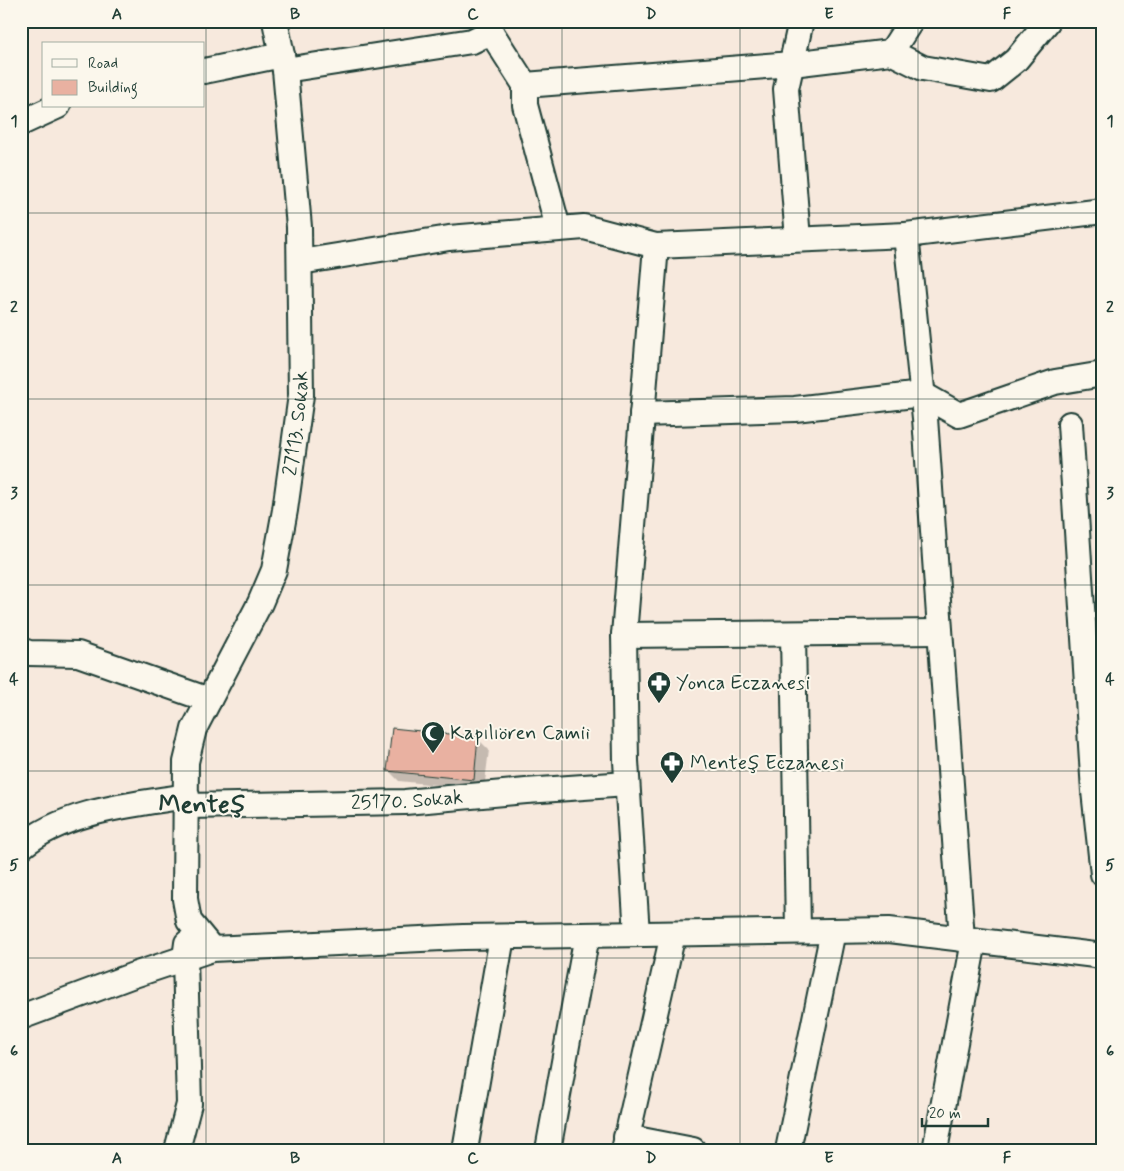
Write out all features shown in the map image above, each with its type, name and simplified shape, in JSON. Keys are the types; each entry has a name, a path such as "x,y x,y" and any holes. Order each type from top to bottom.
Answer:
{"street":[{"name":"27113. Sokak","path":"189,921 185,899 184,861 187,801 186,762 194,729 260,602 274,570 285,510 301,395 299,227 283,62 275,21"},
{"path":"798,239 786,89 801,21"},
{"path":"891,52 911,21"},
{"path":"525,85 792,64 891,52 923,68 991,80 1016,60 1048,21"},
{"path":"205,71 472,40 490,27 525,85 525,105 558,228"},
{"path":"21,123 54,108"},
{"path":"300,262 449,238 584,226 656,246 906,235 1103,211"},
{"path":"906,235 922,394 940,632 968,940 935,1150"},
{"path":"638,934 627,784 624,635 656,246"},
{"path":"642,414 795,409 922,394 958,414 1055,382 1103,374"},
{"path":"1070,424 1094,791 1103,874"},
{"path":"624,635 940,632"},
{"path":"793,634 798,932"},
{"path":"21,650 29,653 78,654 209,700"},
{"name":"25170. Sokak","path":"23,843 63,822 115,808 187,801 404,802 627,784"},
{"path":"189,921 212,949"},
{"path":"177,1150 188,1104 185,958 189,921"},
{"path":"21,1017 131,976 212,949 502,936 889,930 1103,956"},
{"path":"788,1150 833,931"},
{"path":"672,934 625,1143 693,1150"},
{"path":"548,1150 587,935"},
{"path":"465,1150 502,936"}],"building":[{"name":"Kapılıören Camii","path":"392,728 478,737 474,780 387,771"}],"place":[{"name":"Yonca Eczanesi","path":"659,704"},
{"name":"Kapılıören Camii","path":"433,754"},
{"name":"Menteş Eczanesi","path":"672,784"}],"district":[{"name":"Menteş","path":"202,805"}]}
